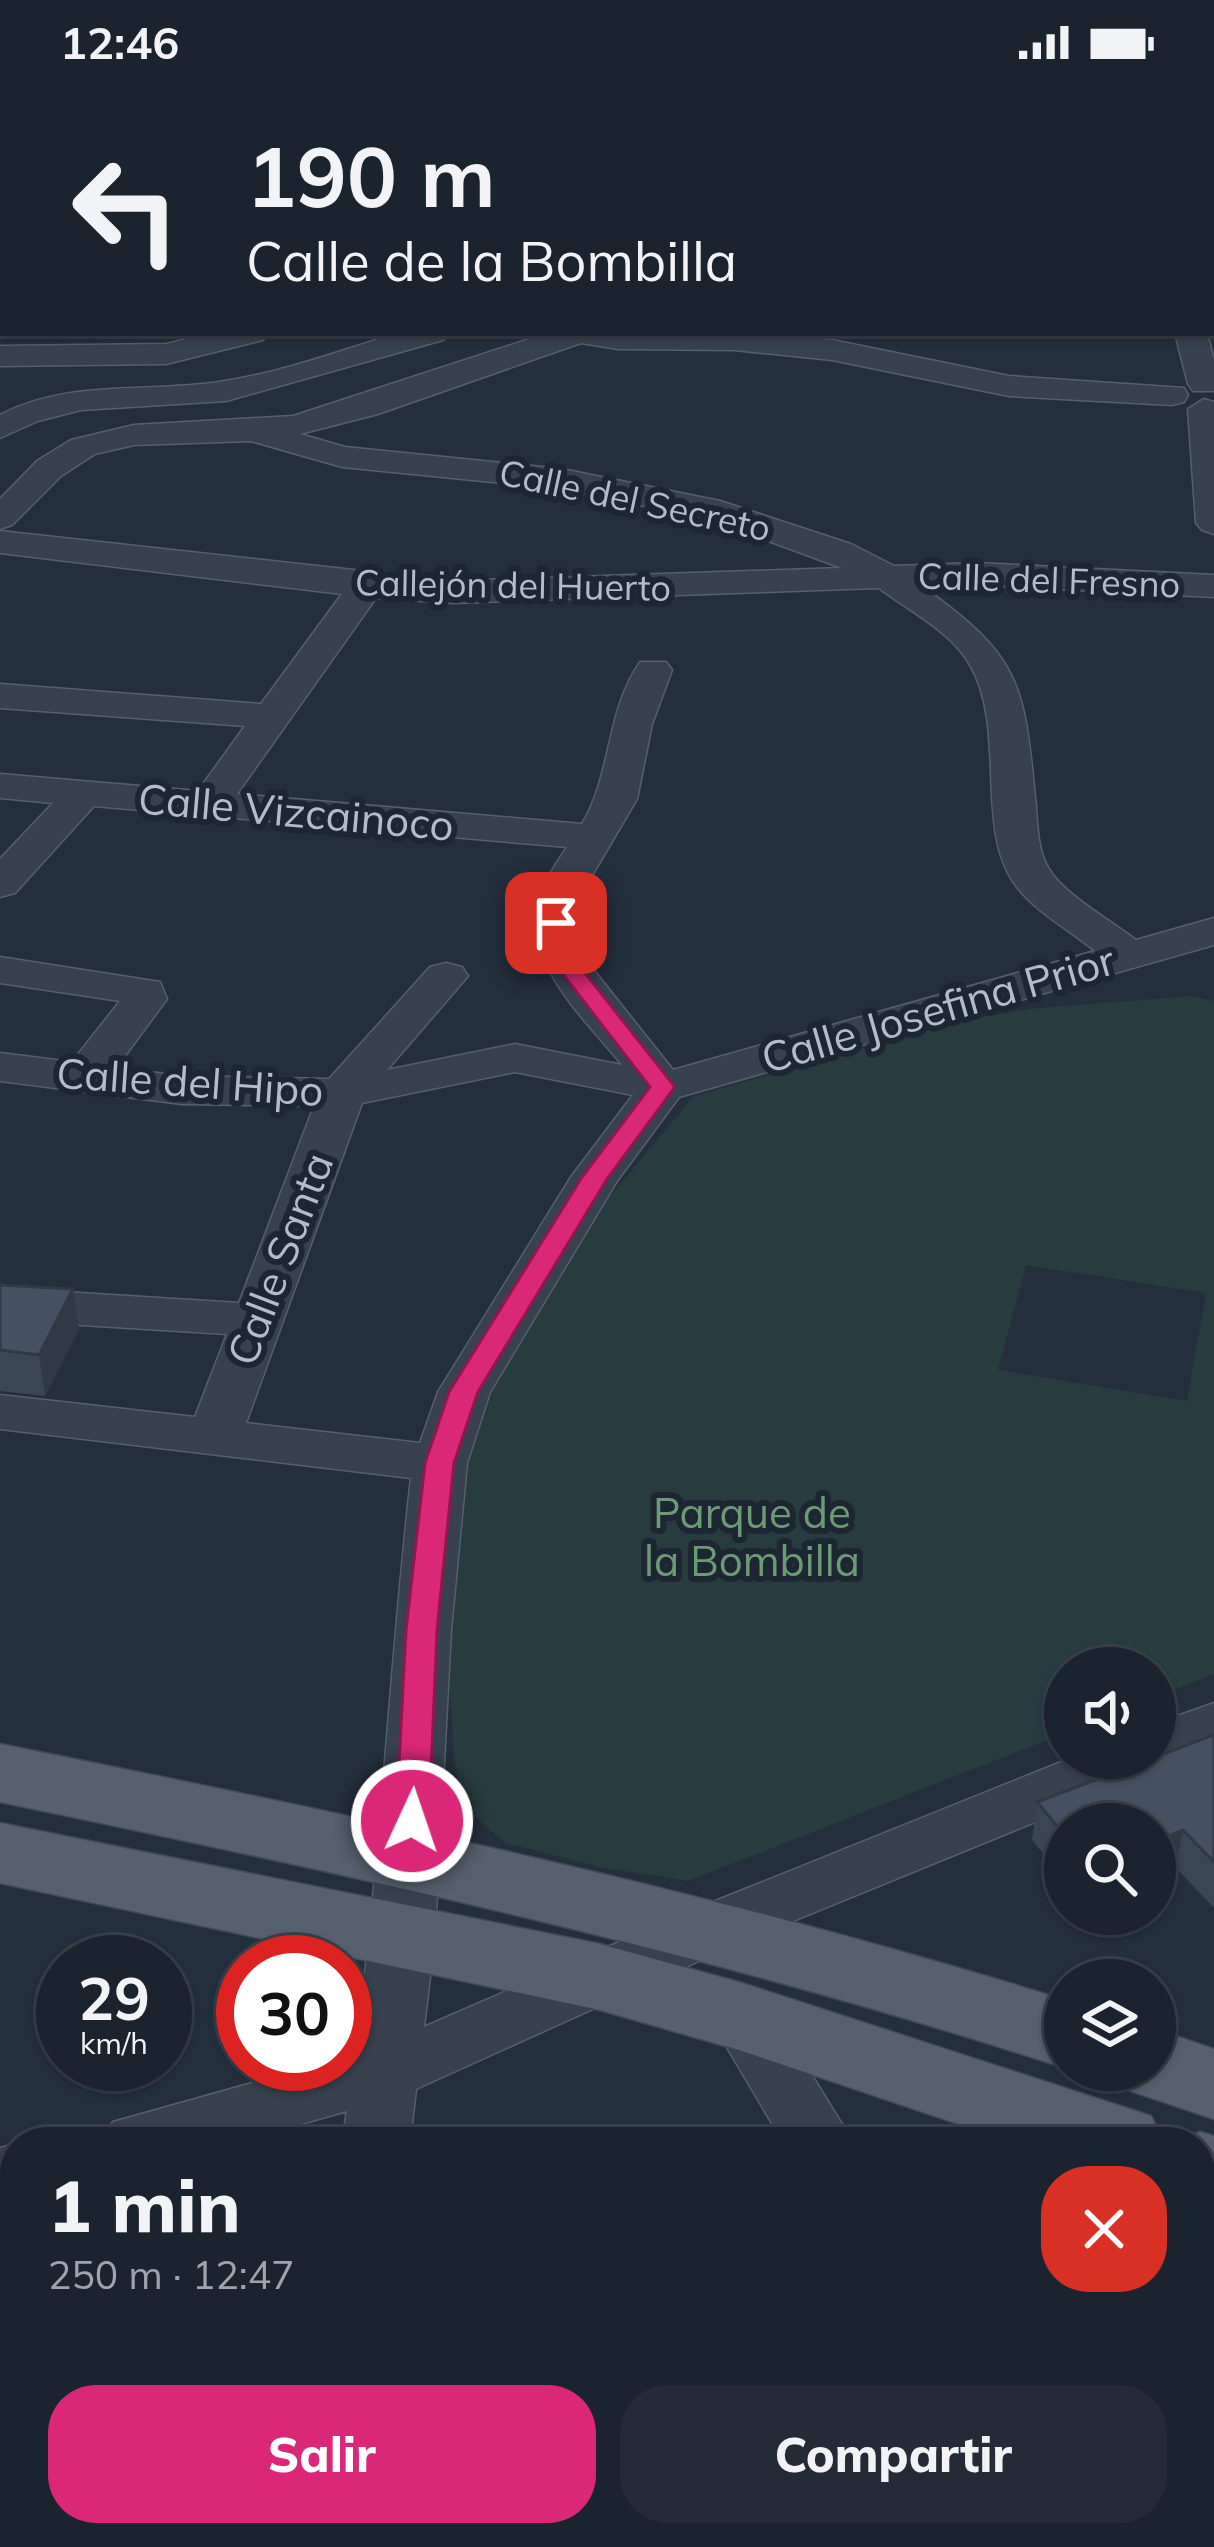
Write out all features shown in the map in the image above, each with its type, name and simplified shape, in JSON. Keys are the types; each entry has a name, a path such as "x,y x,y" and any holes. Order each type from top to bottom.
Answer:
{"main road":[{"path":"0,1773 406,1895 600,1977 742,2017 1075,2127"},
{"path":"0,1853 710,1929 920,1985 1044,2027"},
{"path":"1176,2071 1214,2084"}],"street":[{"path":"0,356 166,354 240,336"},
{"path":"0,428 52,403 185,398 344,346 381,348 422,336"},
{"path":"0,518 63,456 82,447 110,439 257,432 300,424 567,336"},
{"path":"623,336 832,350 1009,386 1202,396"},
{"path":"1192,336 1214,523"},
{"name":"Calle del Secreto","path":"257,432 342,457 562,478 765,524 884,575 964,634 989,663 1010,726 1020,853 1034,882 1128,956"},
{"path":"737,584 765,524"},
{"name":"Callejón del Huerto","path":"0,542 453,592 884,575"},
{"name":"Calle del Fresno","path":"884,575 976,574 1214,586"},
{"path":"209,804 366,586"},
{"path":"378,2127 406,1895 422,1630 440,1463 464,1392 595,1177 663,1087 566,964 556,923 562,889 617,799 632,724 653,670"},
{"path":"0,696 274,717"},
{"name":"Calle Vizcainoco","path":"0,786 592,836"},
{"path":"0,884 82,794"},
{"name":"Calle Josefina Prior","path":"663,1087 1214,931"},
{"path":"0,970 144,991 145,1000 85,1077"},
{"name":"Calle Santa","path":"214,1437 342,1093 446,976"},
{"name":"Calle del Hipo","path":"0,1067 182,1090 342,1093 515,1058 663,1087"},
{"path":"0,1304 256,1320"},
{"path":"0,1412 440,1463"},
{"path":"1176,1739 1214,1724"},
{"path":"191,2127 386,2073 710,1929 1080,1779"},
{"path":"742,2017 810,2127"}],"green space":[{"name":"Parque de la Bombilla","path":"1192,996 1214,1001 1214,1674 1176,1689 1176,1647 1044,1647 1044,1741 688,1881 600,1867 506,1843 464,1808 454,1758 446,1625 458,1485 488,1391 590,1220 694,1096 962,1020 1039,1008","holes":["1026,1265 1206,1293 1187,1401 998,1370"]}],"building":[{"path":"0,1285 73,1289 39,1355 0,1350"},
{"path":"1214,1735 1214,1862 1183,1830 1176,1833 1176,1803 1044,1803 1044,1810 1037,1802 1098,1779 1176,1779 1176,1749"}],"route":[{"path":"412,1821 422,1630 440,1463 464,1392 595,1177 663,1087 566,964 556,923"}]}
